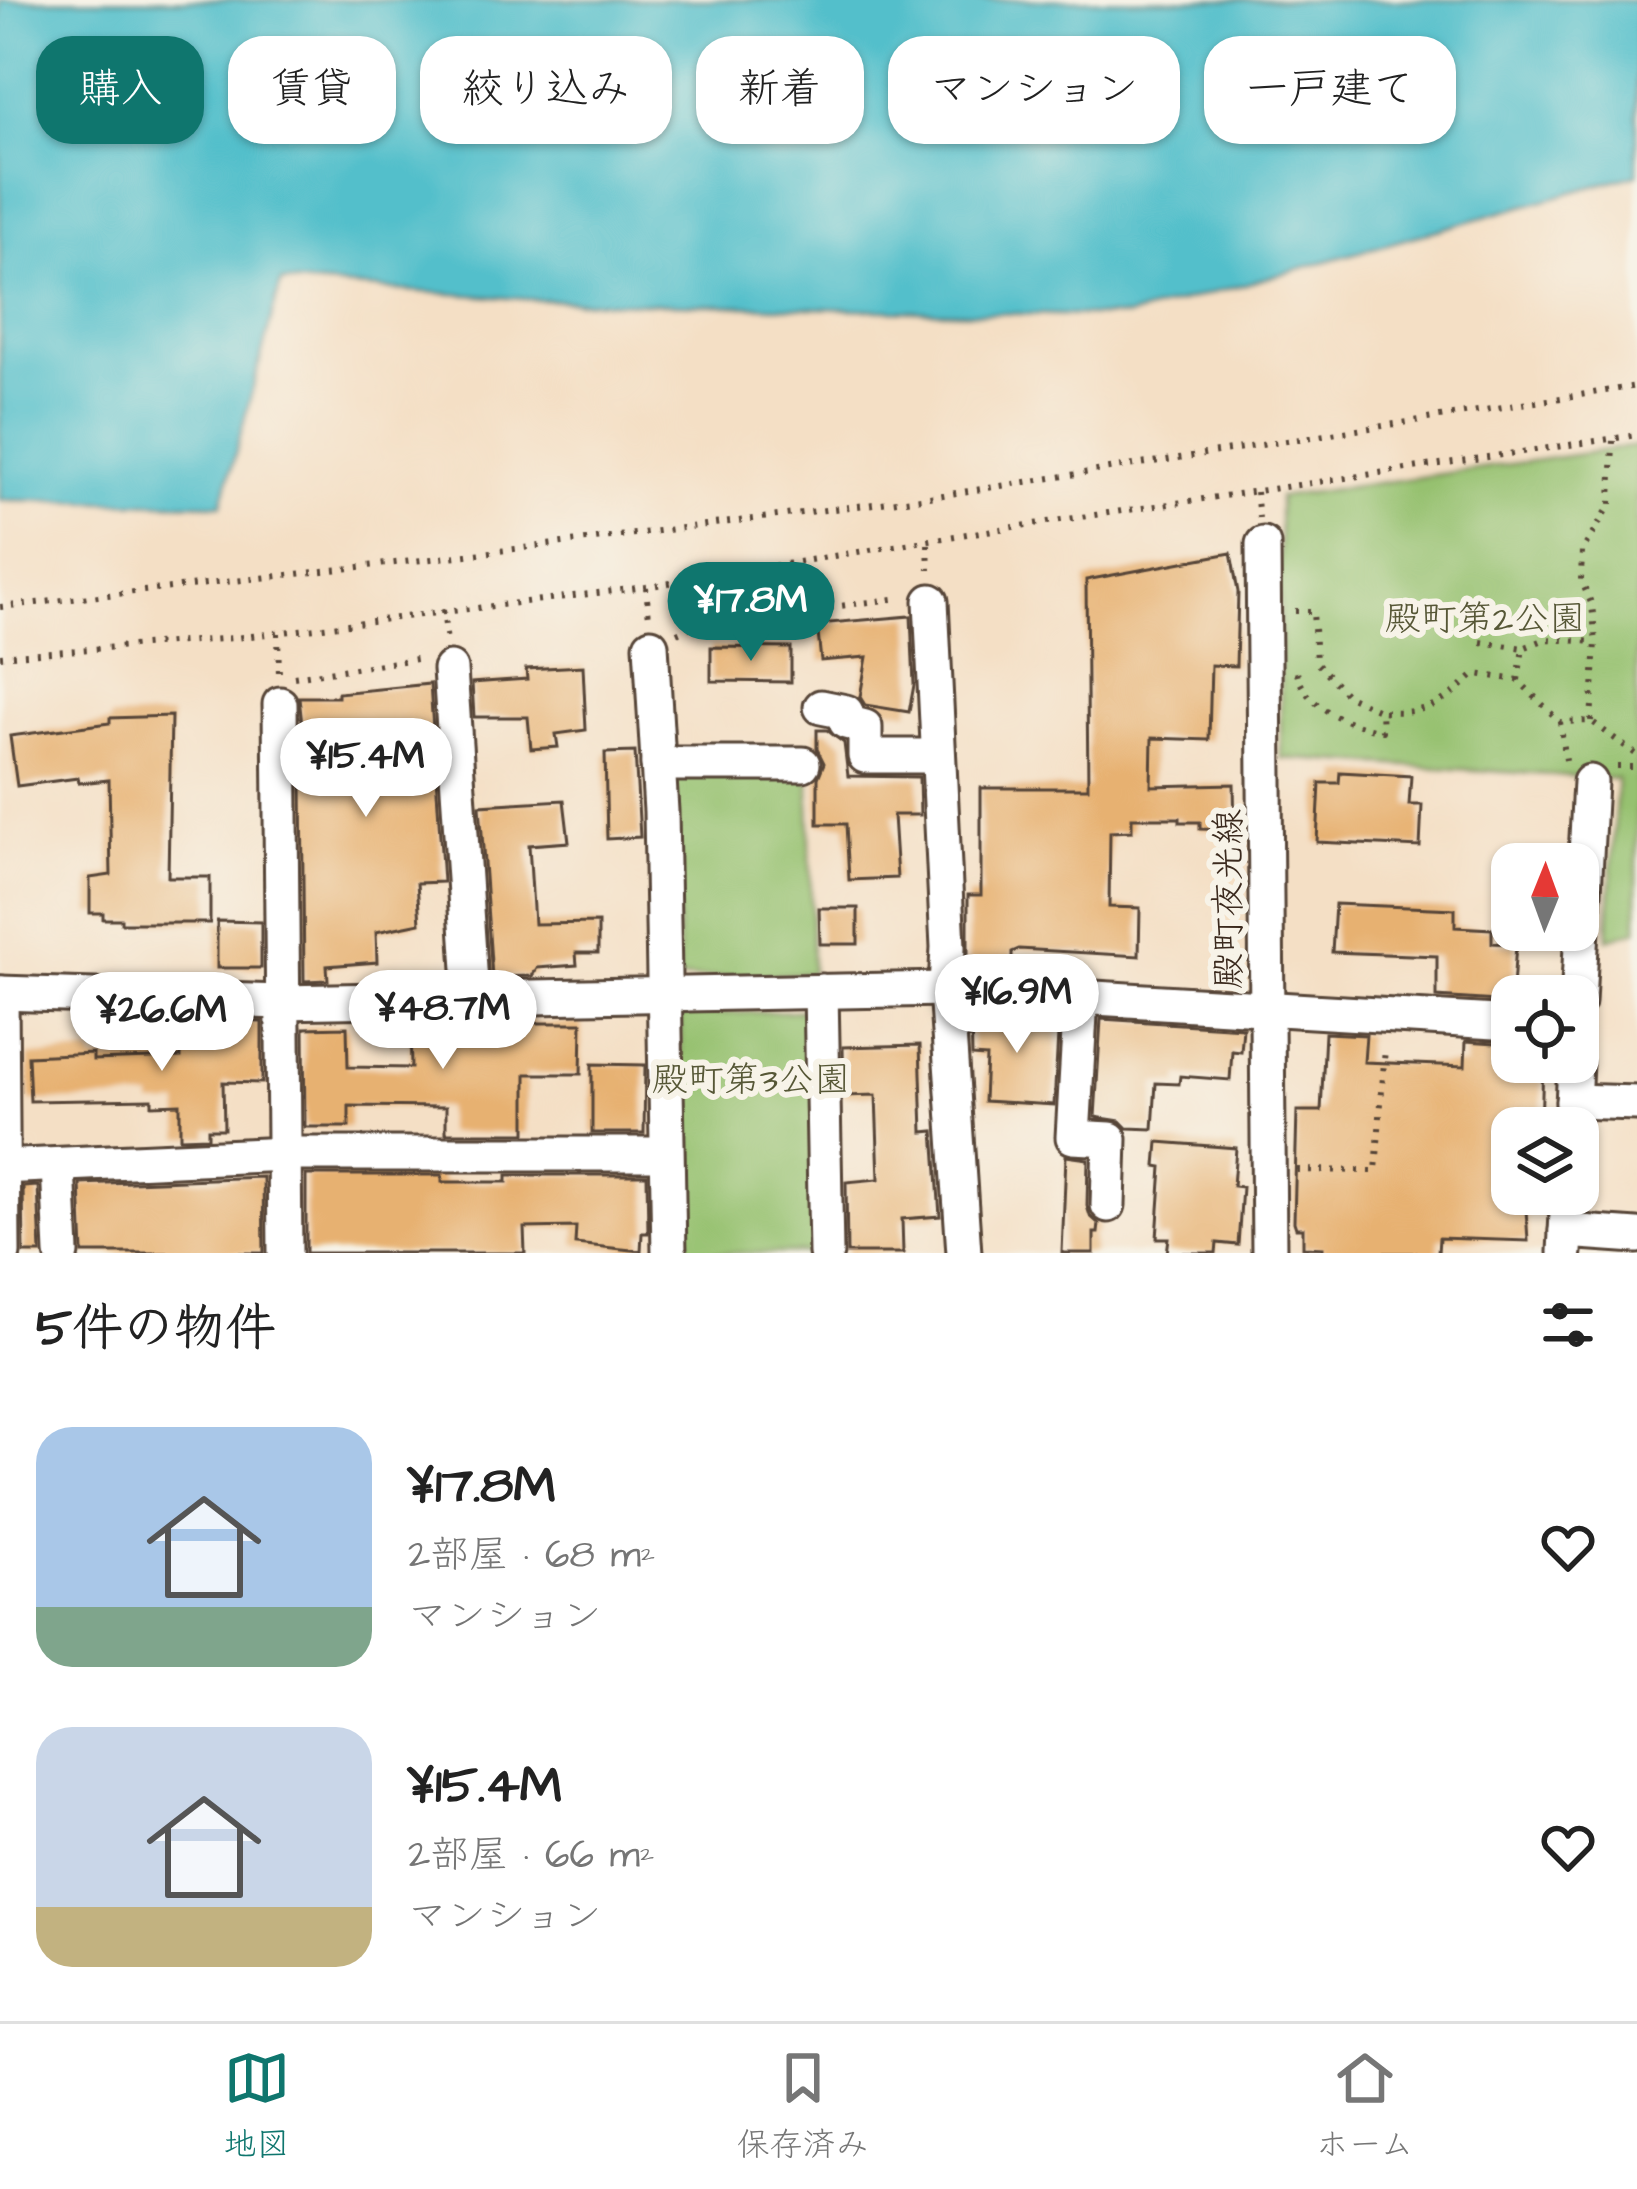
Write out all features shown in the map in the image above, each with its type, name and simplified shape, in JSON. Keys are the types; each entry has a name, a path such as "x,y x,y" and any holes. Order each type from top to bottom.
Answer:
{"street":[{"name":"殿町夜光線","path":"1262,544 1269,1253"},
{"path":"931,601 948,947 946,989 964,1253"},
{"path":"651,645 669,1253"},
{"path":"442,661 472,999"},
{"path":"280,704 285,1253"},
{"path":"821,707 846,712 846,722 865,728 865,756 937,756"},
{"path":"658,764 803,764"},
{"path":"1579,975 1590,782"},
{"path":"2,1253 1,993 282,1002 946,989 1491,1022"},
{"path":"821,991 826,1253"},
{"path":"1081,997 1072,1137 1110,1138 1108,1205"},
{"path":"1599,1109 1637,1103"},
{"path":"1,1167 287,1154 666,1154"},
{"path":"58,1165 62,1253"},
{"path":"1566,1242 1637,1236"}],"path":[{"path":"0,607 938,496 1637,386"},
{"path":"0,656 278,633 646,586 1637,435"},
{"path":"1591,721 1596,642 1592,605 1581,580 1582,551 1610,504 1612,439"},
{"path":"651,645 696,625 890,597 931,601"},
{"path":"278,633 280,683 304,673 442,661 443,610"},
{"path":"1313,611 1316,662 1348,696 1381,711 1416,714 1476,674 1518,680 1560,722 1591,721 1636,753"},
{"path":"1481,643 1523,648 1546,638 1596,642"},
{"path":"1265,640 1291,640 1300,686 1332,716 1382,731 1381,711"},
{"path":"1518,680 1523,648"},
{"path":"1269,1170 1376,1171 1387,1016"}],"green space":[{"name":"殿町第2公園","path":"1637,446 1637,930 1608,939 1617,779 1281,758 1279,497"},
{"path":"674,772 809,777 812,973 679,979"},
{"name":"殿町第3公園","path":"817,1010 815,1253 687,1253 680,1015"}],"water":[{"path":"0,0 1637,0 1637,174 1127,317 538,300 281,282 222,504 0,500"}],"building":[{"path":"1231,553 1238,592 1236,666 1211,665 1209,740 1152,738 1151,786 1234,784 1235,830 1200,829 1200,822 1180,822 1180,818 1132,818 1132,831 1110,832 1109,907 1140,908 1139,956 1019,949 1012,952 1012,964 968,964 968,895 981,895 981,788 1088,788 1086,580"},
{"path":"911,616 914,685 909,712 865,705 860,697 867,657 821,661 817,624"},
{"path":"711,647 791,648 791,682 711,681"},
{"path":"583,666 586,730 556,734 558,747 531,749 528,717 474,717 472,683 527,679 526,669"},
{"path":"430,684 443,882 417,883 420,923 376,932 377,962 327,966 328,980 304,981 302,780 308,780 299,697 338,697 338,693"},
{"path":"171,716 168,877 210,877 210,923 103,919 103,913 90,913 90,878 111,875 109,780 79,783 78,778 17,786 10,736 110,723 110,718"},
{"path":"817,730 827,730 844,743 848,776 919,777 920,815 893,815 897,878 849,880 846,824 818,824 818,778 824,763 817,749"},
{"path":"635,752 640,837 607,839 605,753"},
{"path":"1340,772 1411,776 1409,805 1422,805 1420,847 1317,842 1320,783 1339,783"},
{"path":"564,800 569,842 529,845 534,924 598,923 598,953 576,953 577,965 537,968 532,976 492,977 480,805"},
{"path":"1335,904 1455,909 1455,927 1491,929 1491,951 1516,951 1514,975 1491,975 1491,1001 1437,997 1437,956 1332,952"},
{"path":"819,908 858,908 858,944 820,944"},
{"path":"217,921 261,922 261,968 217,968"},
{"path":"971,1012 1059,1017 1054,1105 984,1101 986,1057 972,1056"},
{"path":"532,1018 532,1023 582,1023 581,1074 526,1074 526,1133 446,1133 446,1107 349,1106 349,1127 305,1127 304,1028 347,1027 348,1067 411,1068 410,1021"},
{"path":"1101,1019 1243,1028 1241,1052 1232,1051 1230,1080 1180,1076 1179,1084 1156,1083 1153,1129 1127,1128 1120,1121 1095,1117"},
{"path":"182,1020 262,1022 262,1083 223,1082 224,1129 208,1129 208,1137 180,1138 180,1104 152,1105 152,1099 30,1101 28,1056 181,1057"},
{"path":"1325,1033 1366,1035 1364,1062 1465,1066 1466,1041 1491,1043 1491,1083 1542,1083 1542,1107 1491,1107 1491,1215 1526,1215 1528,1241 1439,1238 1438,1253 1323,1253 1323,1248 1303,1247 1303,1228 1296,1228 1294,1222 1297,1111 1321,1111"},
{"path":"920,1045 923,1132 934,1131 940,1216 902,1219 903,1253 847,1253 846,1182 879,1179 876,1095 844,1096 843,1047"},
{"path":"592,1064 645,1065 644,1133 592,1133"},
{"path":"1158,1142 1236,1148 1233,1186 1242,1187 1238,1245 1217,1243 1216,1253 1167,1253 1169,1238 1157,1238 1162,1167 1156,1166"},
{"path":"1066,1156 1088,1159 1087,1206 1099,1224 1094,1253 1062,1253"},
{"path":"306,1175 442,1175 442,1182 507,1182 507,1175 647,1175 648,1233 642,1233 641,1251 575,1244 576,1227 524,1228 525,1253 306,1253"},
{"path":"263,1177 264,1253 83,1253 80,1184"},
{"path":"38,1186 41,1253 24,1253 23,1187"}]}
